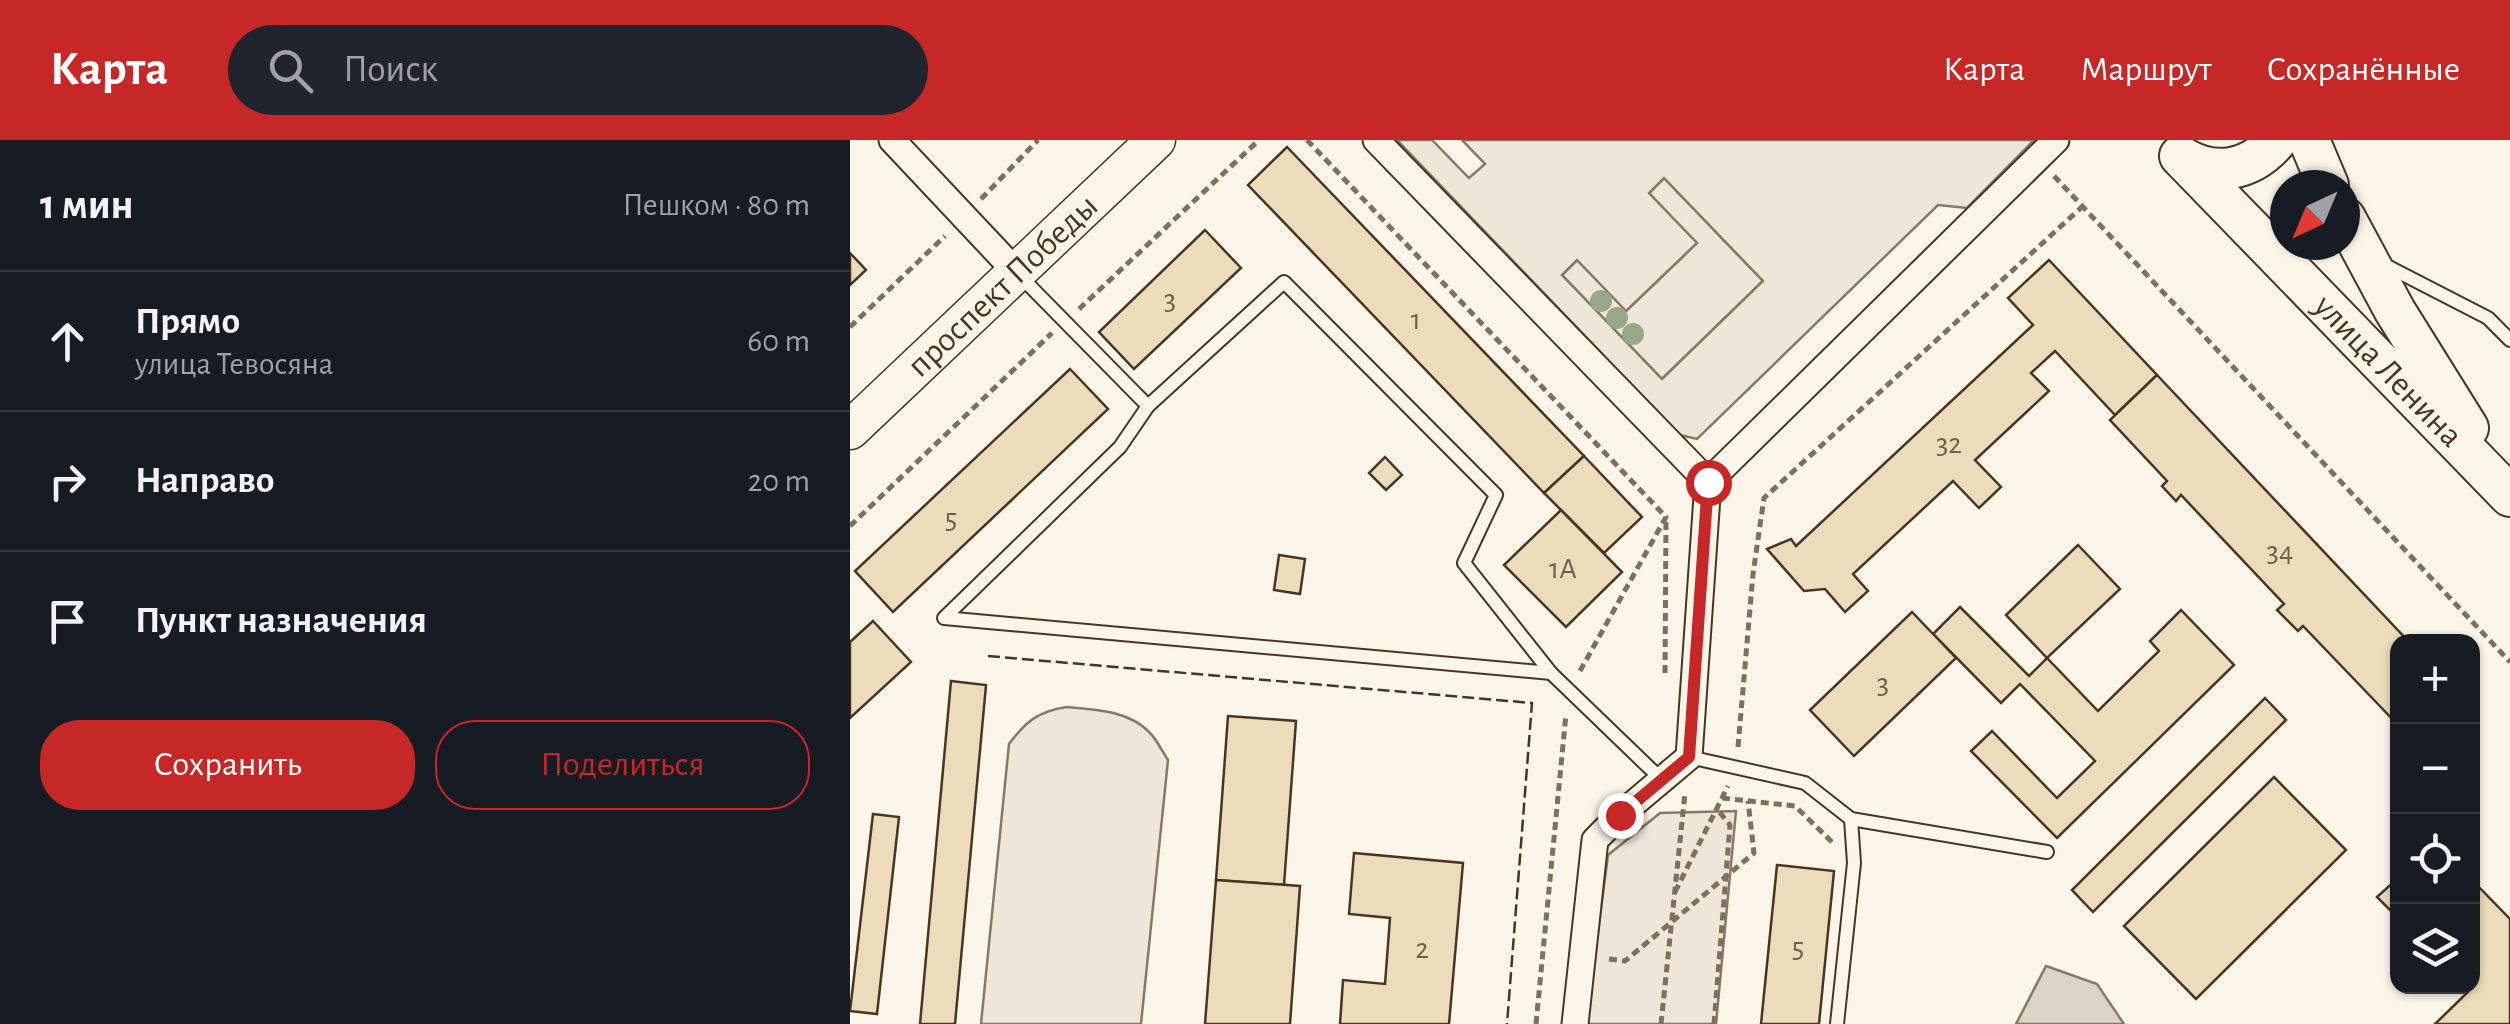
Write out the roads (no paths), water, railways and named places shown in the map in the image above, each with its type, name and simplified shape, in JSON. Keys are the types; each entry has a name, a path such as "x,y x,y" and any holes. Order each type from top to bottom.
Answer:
{"main road":[{"name":"проспект Победы","path":"850,430 1156,140"},
{"path":"2171,147 2203,168 2225,170 2247,165 2266,154 2277,140"},
{"path":"2309,140 2322,170"},
{"name":"улица Ленина","path":"2171,147 2510,496"},
{"name":"улица Ленина","path":"2360,248 2464,422 2510,482"}],"street":[{"path":"892,140 1018,274"},
{"path":"1376,140 1708,482"},
{"path":"1576,1024 1596,840 1689,757 1708,482 2047,149"}],"lane":[{"path":"2363,254 2488,318 2510,340"},
{"path":"1018,274 1148,406"},
{"path":"1551,674 944,618 1120,447 1148,406 1284,282 1496,495 1464,563 1551,674 1662,780"},
{"path":"1689,757 1805,783 1851,820 2047,852"},
{"path":"1837,1024 1854,863 1851,820"}]}
